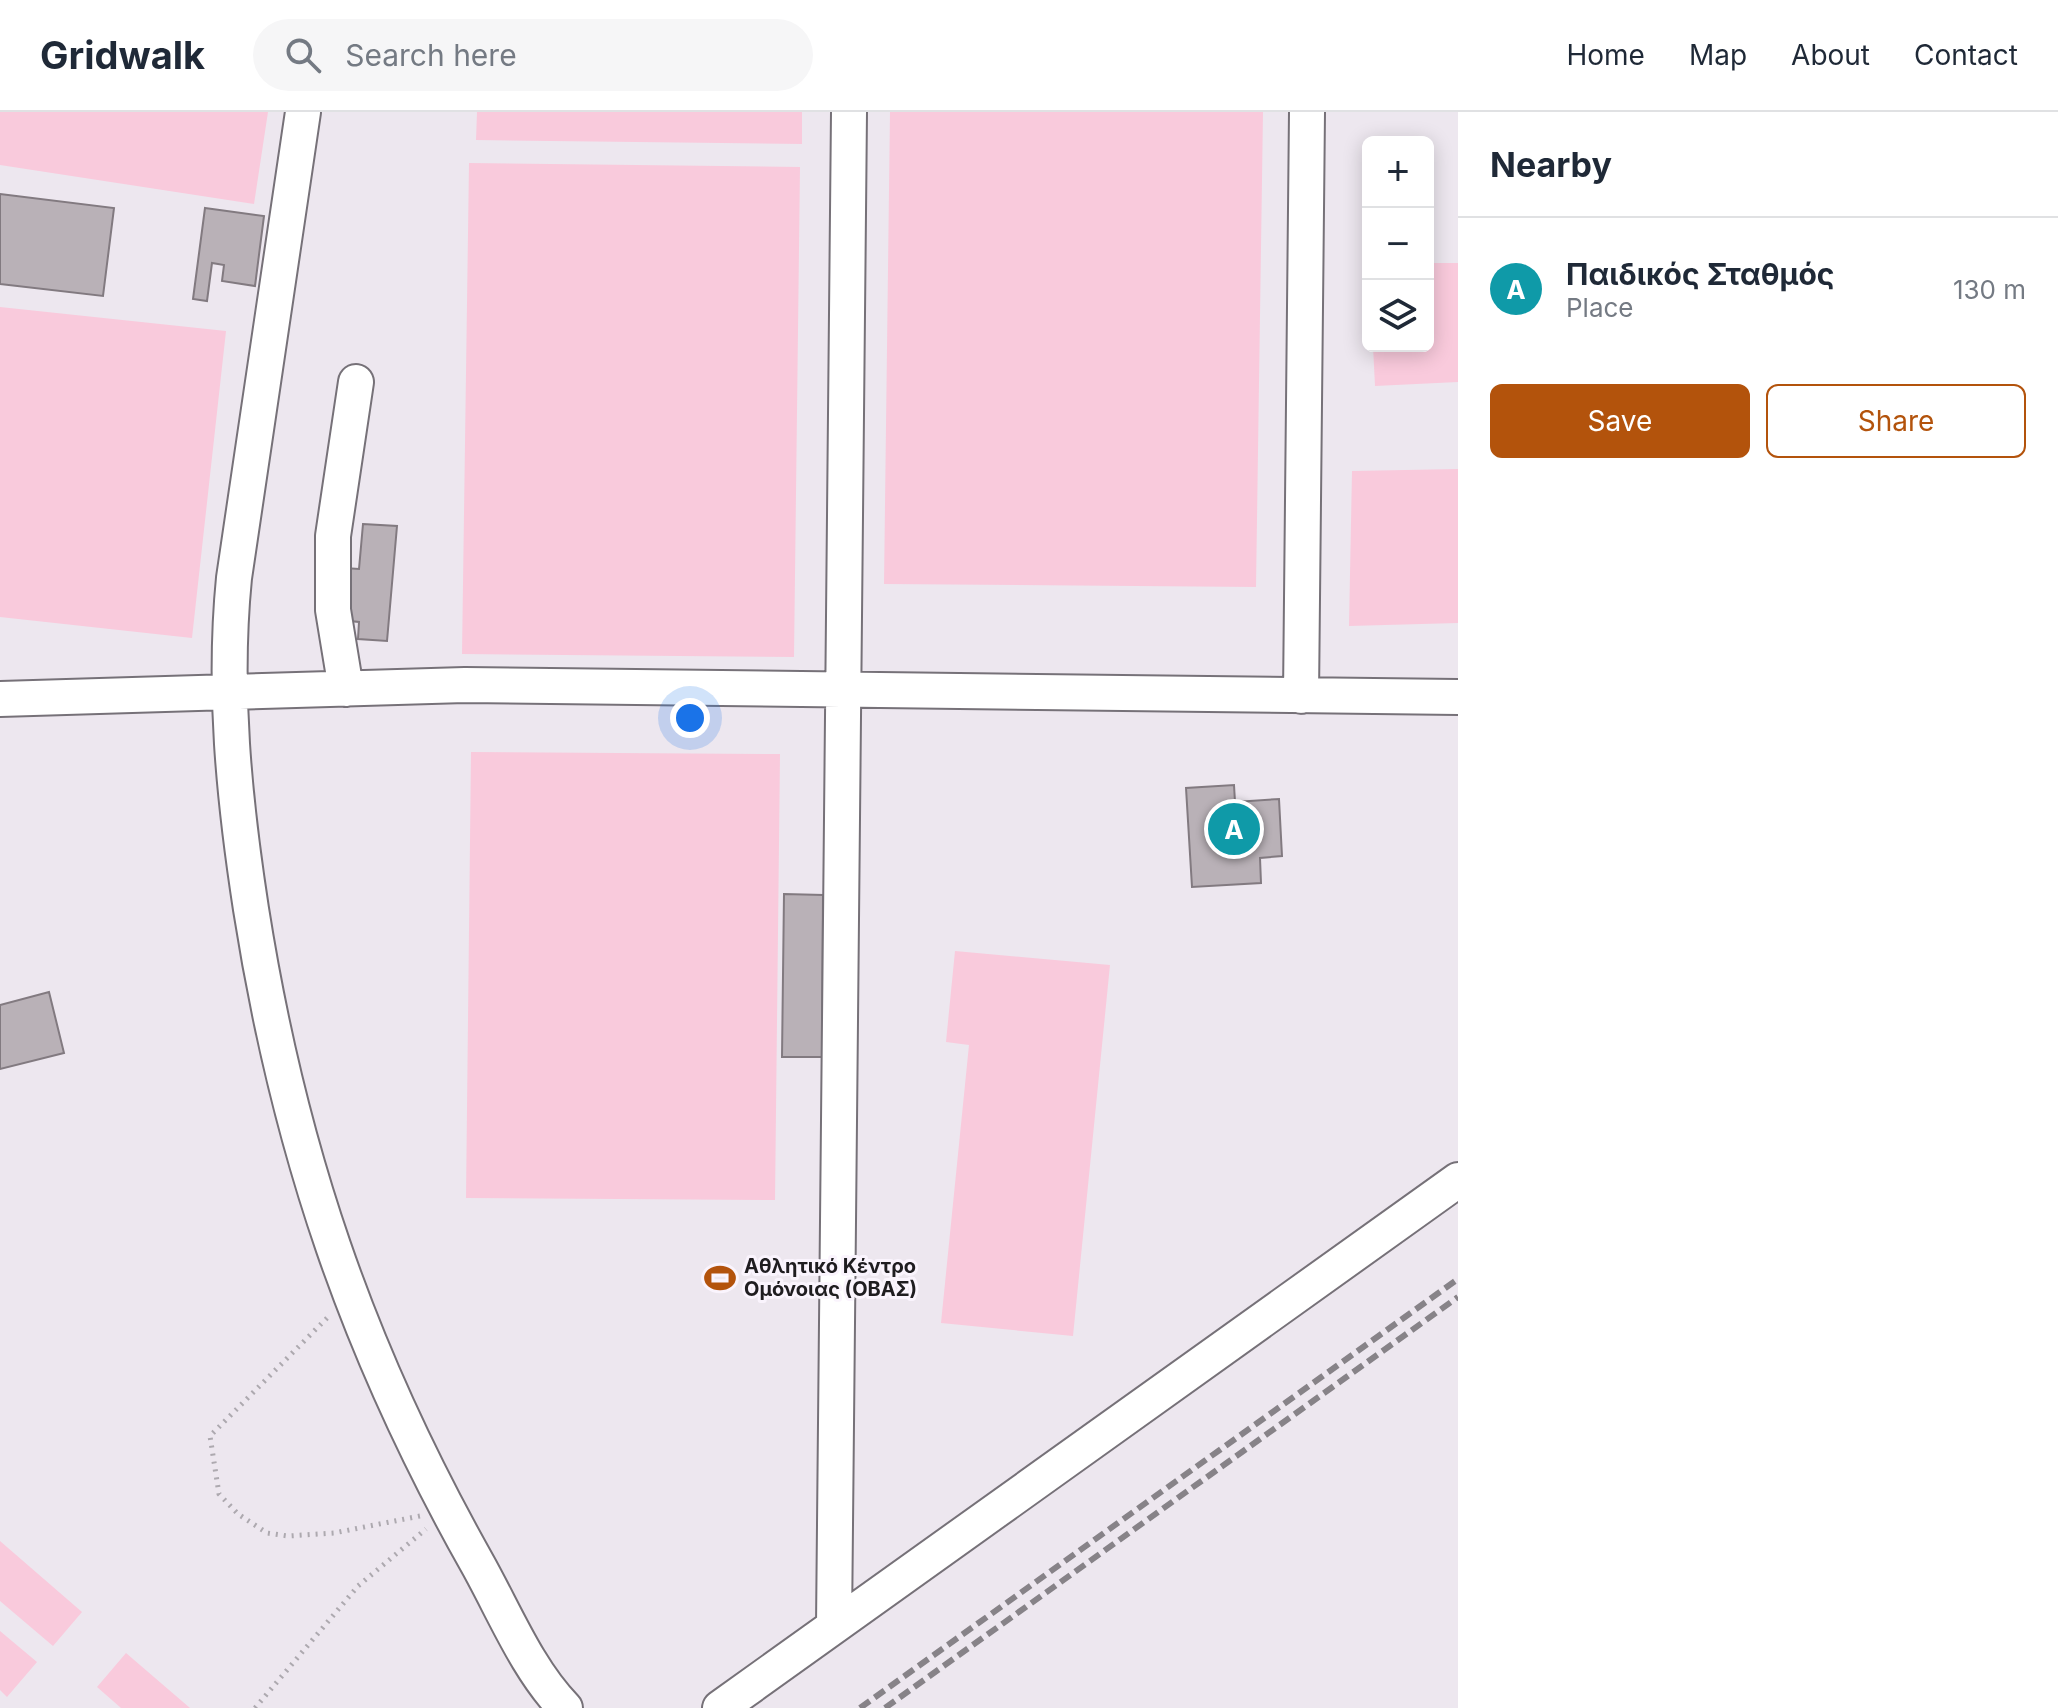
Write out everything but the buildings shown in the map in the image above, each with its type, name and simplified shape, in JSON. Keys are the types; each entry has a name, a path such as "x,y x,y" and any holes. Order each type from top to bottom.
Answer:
{"street":[{"path":"303,112 234,578 230,692 242,849 275,1042 306,1169 350,1297 384,1379 448,1510 535,1667 565,1708"},
{"path":"834,1626 849,112"},
{"path":"1301,696 1307,112"},
{"path":"346,689 333,610 333,536 356,382"},
{"path":"0,699 465,685 842,692 1458,697"},
{"path":"720,1708 1458,1180"}],"path":[{"path":"350,1297 210,1436 219,1494 238,1514 267,1533 288,1536 334,1533 448,1510"},
{"path":"255,1708 358,1586 448,1510"}],"shaded area":[{"path":"0,112 268,112 254,204 0,165"},
{"path":"477,112 802,112 802,144 476,140"},
{"path":"890,112 1263,112 1256,587 884,584"},
{"path":"469,163 800,167 794,657 462,654"},
{"path":"1434,263 1458,263 1458,382 1375,386 1373,352 1434,352"},
{"path":"0,307 226,331 192,638 0,617"},
{"path":"1458,469 1458,623 1349,626 1352,471"},
{"path":"471,752 780,754 775,1200 466,1198"},
{"path":"955,951 1110,965 1073,1336 941,1323 969,1045 946,1042"},
{"path":"0,1541 82,1612 53,1646 0,1601"},
{"path":"0,1631 37,1662 7,1697 0,1690"},
{"path":"126,1653 190,1708 121,1708 97,1687"}],"railway":[{"path":"860,1708 1458,1279"},
{"path":"885,1708 1458,1297"}],"place":[{"name":"Παιδικός Σταθμός","path":"1234,829"},
{"name":"Αθλητικό Κέντρο Ομόνοιας (ΟΒΑΣ)","path":"720,1278"}]}
